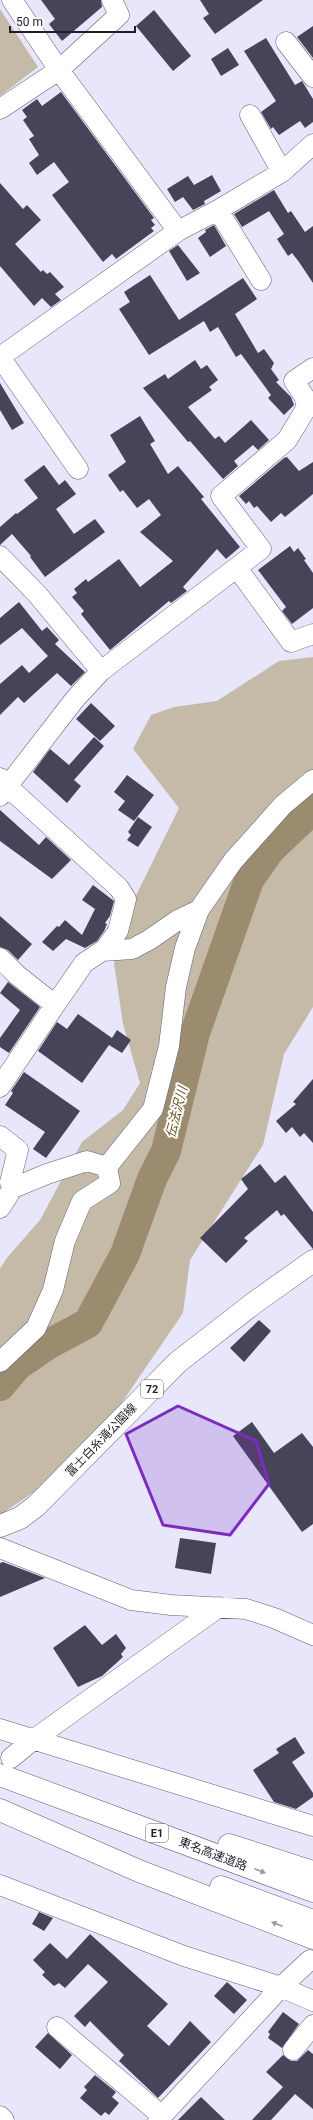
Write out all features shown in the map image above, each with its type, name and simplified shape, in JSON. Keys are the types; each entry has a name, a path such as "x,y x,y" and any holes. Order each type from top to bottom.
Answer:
{"main road":[{"name":"富士白糸滝公園線","path":"0,1526 20,1518 36,1506 178,1362 254,1303 313,1261"},
{"name":"東名高速道路","path":"5,1766 53,1794 313,1891"},
{"path":"53,1794 184,1831 313,1872"},
{"path":"0,1808 139,1871 313,1938"},
{"name":"E1","path":"0,1808 313,1921"}],"street":[{"path":"12,0 59,70 178,231"},
{"path":"0,109 59,70 119,15 112,0"},
{"path":"286,42 313,77"},
{"path":"250,115 282,172"},
{"path":"78,469 0,357 178,231 218,210 282,172 313,144"},
{"path":"218,210 261,280"},
{"path":"0,1087 84,963 102,951 118,931 126,899 118,888 3,787 75,699 101,671 261,549 222,496 288,440 307,407 304,396 294,381 313,368"},
{"path":"0,556 37,594 101,671"},
{"path":"237,568 292,642 313,634"},
{"path":"0,1362 36,1328 53,1290 65,1241 82,1201 110,1183 107,1167 153,1108 169,1046 176,988 185,948 199,910 233,861 283,806 313,780"},
{"path":"102,951 132,949 149,940 178,920 199,910"},
{"path":"0,958 17,975 55,1005"},
{"path":"0,1136 18,1150 10,1182 13,1188"},
{"path":"0,1208 13,1188 87,1161 107,1167"},
{"path":"0,1548 131,1600 171,1605 246,1609 274,1618 313,1635"},
{"path":"5,1766 33,1740 219,1607"},
{"path":"0,1729 313,1826"},
{"path":"0,1885 184,1956 282,1987 313,2001"},
{"path":"57,2027 160,2118 282,1987 310,1960"},
{"path":"292,2050 313,2025"},
{"path":"0,2116 4,2120"}],"highlighted area":[{"path":"178,1406 256,1441 269,1484 230,1535 163,1525 126,1434"}],"shaded area":[{"path":"0,9 38,67 0,96"},
{"path":"313,657 313,1007 284,1054 263,1145 190,1260 183,1313 84,1458 0,1515 0,1269 6,1259 40,1220 82,1142 123,1110 140,1083 123,1024 114,963 127,914 179,808 133,749 151,715 174,707 217,701 279,661"}],"building":[{"path":"41,0 101,0 102,7 62,41 49,24 55,19"},
{"path":"200,0 263,0 215,34 203,18 209,14"},
{"path":"154,10 191,56 173,71 136,26"},
{"path":"313,26 313,58 297,37"},
{"path":"266,38 295,85 302,81 313,99 313,122 305,128 300,121 279,135 273,127 271,129 261,112 276,101 244,51"},
{"path":"228,48 239,65 221,76 211,59"},
{"path":"61,92 154,218 151,220 155,225 151,228 154,231 116,259 112,254 103,262 52,195 69,182 54,162 37,175 29,163 39,155 29,139 34,136 23,120 27,117 22,110 37,99 42,106"},
{"path":"212,175 221,191 204,201 205,204 193,210 183,197 175,202 167,189 188,176 194,185"},
{"path":"0,183 23,209 27,205 41,220 15,244 41,272 43,270 47,274 50,272 64,287 55,294 61,300 51,307 42,298 34,306 0,266"},
{"path":"274,190 288,213 291,211 305,232 313,226 313,283 292,253 288,256 277,239 284,234 269,211 242,227 234,214"},
{"path":"214,225 226,246 210,257 198,238 206,232 205,230"},
{"path":"178,245 200,273 187,281 169,251"},
{"path":"150,275 179,320 243,278 257,299 235,314 258,353 264,349 274,363 271,369 279,380 276,382 291,397 294,405 284,415 268,398 271,395 241,354 236,357 218,327 210,332 204,321 149,355 119,309 130,302 124,292"},
{"path":"195,360 201,369 207,365 218,380 209,387 212,390 188,407 215,439 219,436 225,443 251,420 269,440 258,450 253,445 234,461 238,466 223,479 190,441 188,442 143,388 165,374 168,379"},
{"path":"0,383 24,423 12,430 0,410"},
{"path":"140,416 155,441 150,444 168,474 178,466 204,497 201,499 240,547 226,559 217,549 183,587 187,591 171,603 169,601 110,650 81,614 84,611 72,597 77,593 74,589 86,579 88,582 119,559 140,587 173,561 140,532 161,515 149,499 137,508 123,490 120,492 108,475 126,462 110,435"},
{"path":"287,457 299,471 313,462 313,494 285,517 281,513 271,522 257,506 254,508 249,501 246,504 239,496"},
{"path":"44,465 59,485 65,480 76,494 56,509 74,534 95,519 105,532 45,577 30,557 31,556 12,534 0,545 0,527 16,513 17,514 38,498 24,480"},
{"path":"290,546 294,552 298,548 306,559 304,560 313,573 313,608 292,624 282,611 286,607 258,570"},
{"path":"19,602 42,631 47,627 59,640 55,644 85,672 71,686 57,673 24,703 18,697 0,715 0,684 22,665 29,673 48,656 22,628 0,645 0,618"},
{"path":"91,703 115,726 100,741 76,719"},
{"path":"94,737 104,746 74,780 81,786 67,803 33,772 50,749 69,765"},
{"path":"127,775 154,795 134,821 118,810 125,801 114,792"},
{"path":"0,810 39,845 46,837 71,860 52,879 0,841"},
{"path":"138,817 152,827 138,847 127,840 131,835 128,832"},
{"path":"93,885 114,901 110,916 105,923 107,924 104,931 97,941 85,948 66,939 53,951 42,942 65,920 82,935 95,909 82,900"},
{"path":"0,916 32,944 18,960 8,950 0,947"},
{"path":"8,982 40,1007 9,1053 0,1047 0,1038 20,1010 0,993"},
{"path":"78,1014 112,1038 117,1030 131,1040 122,1053 109,1045 82,1083 38,1051 57,1022 67,1029"},
{"path":"24,1072 80,1111 46,1158 33,1149 45,1132 5,1105 13,1093 11,1091"},
{"path":"313,1079 313,1143 304,1133 300,1137 292,1127 286,1133 276,1121 296,1104 293,1102"},
{"path":"260,1164 275,1183 285,1175 313,1212 313,1249 284,1214 281,1216 277,1210 244,1238 248,1241 226,1263 200,1238 248,1189 241,1179"},
{"path":"259,1320 271,1331 244,1362 230,1348"},
{"path":"252,1422 274,1453 302,1433 313,1447 313,1524 302,1532 233,1436"},
{"path":"180,1538 216,1543 211,1574 175,1568"},
{"path":"3,1562 45,1578 0,1597 0,1563"},
{"path":"85,1625 102,1645 116,1634 126,1648 121,1654 123,1657 102,1676 78,1687 53,1648"},
{"path":"295,1737 305,1753 292,1762 313,1793 313,1797 296,1809 274,1802 253,1770 279,1753 276,1749"},
{"path":"39,1912 53,1918 44,1931 32,1924"},
{"path":"90,1934 168,2004 147,2026 169,2046 190,2021 211,2042 158,2098 119,2061 124,2055 90,2021 85,2027 74,2016 108,1982 88,1964 65,1988 59,1983 54,1986 42,1975 45,1972 33,1960 50,1943 67,1959"},
{"path":"227,1982 247,2000 234,2014 214,1996"},
{"path":"283,2012 299,2024 282,2048 268,2038 270,2034 268,2032"},
{"path":"48,2033 72,2055 60,2069 35,2047"},
{"path":"308,2050 313,2054 313,2109 295,2094 271,2120 252,2120 283,2087 266,2072 283,2055 291,2061 297,2061"},
{"path":"95,2075 116,2092 112,2097 119,2103 109,2115 105,2112 101,2116 80,2098 87,2090 84,2087"},
{"path":"201,2097 225,2120 178,2120"}],"waterway":[{"name":"伝法沢川","path":"0,1386 17,1366 49,1344 88,1323 125,1254 152,1179 166,1151 195,1033 249,880 270,850 313,809"}]}
